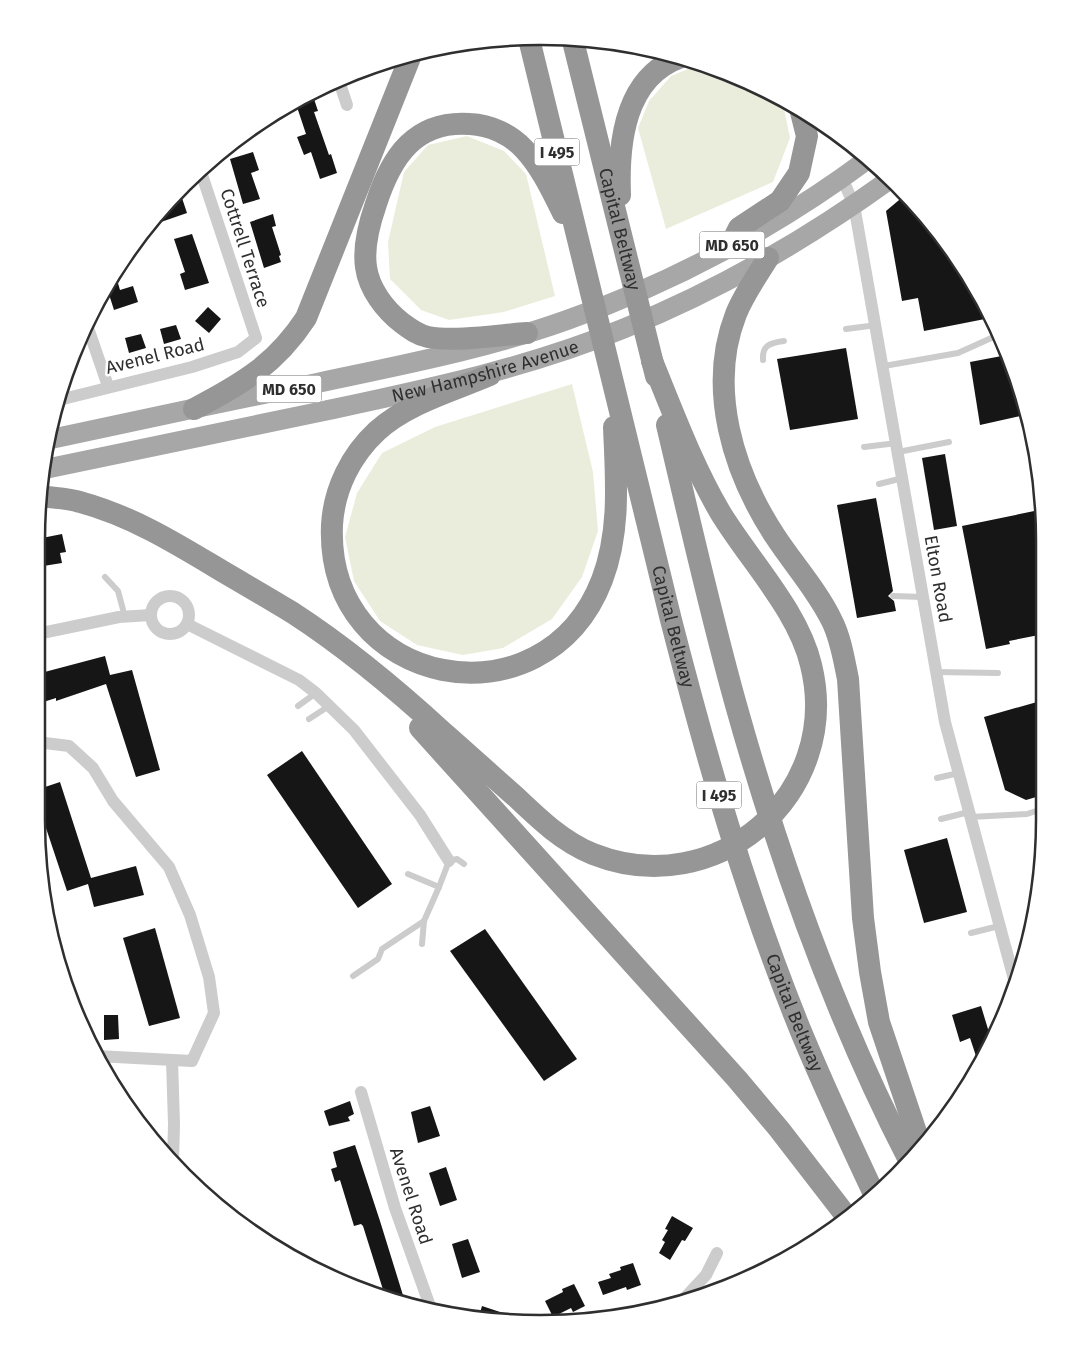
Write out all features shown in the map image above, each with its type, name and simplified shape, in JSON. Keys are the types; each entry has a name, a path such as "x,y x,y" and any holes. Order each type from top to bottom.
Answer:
{"highway":[{"name":"Capital Beltway","path":"531,45 693,705 730,833 802,1034 871,1188"},
{"name":"Capital Beltway","path":"574,46 735,704 768,815 805,923 842,1019 906,1154"},
{"path":"194,409 256,374 293,338 306,318 408,63"},
{"path":"625,248 620,176 625,122 632,103 642,86 656,72 671,63"},
{"path":"730,246 738,228 780,201 799,173 807,136 803,121"},
{"path":"527,334 428,337 413,331 383,305 372,286 366,268 365,249 370,222 380,192 389,170 402,150 427,131 458,123 493,128 509,136 523,148 545,179 563,213 585,264"},
{"path":"768,258 742,300 736,315 723,367 722,398 734,447 749,488 776,537 817,594 832,622 842,651 848,680 863,918 870,972 878,1022 918,1140"},
{"path":"47,497 77,501 112,512 155,532 294,614 332,641 440,729 546,824 570,843 593,854 646,866 695,861 737,844 760,829 789,795 801,774 812,746 816,717 816,690 811,663 800,635 721,514 708,489 652,361"},
{"path":"490,375 395,417 378,430 361,447 350,465 339,488 332,513 331,539 334,566 354,612 383,644 402,656 442,671 464,673 510,668 555,644 574,626 590,604 601,580 614,528 617,497 612,378"},
{"path":"332,641 430,739 724,1064 780,1129 843,1212"}],"main road":[{"name":"New Hampshire Avenue","path":"56,438 427,360 527,334 616,300 702,262 842,178 862,164"},
{"name":"New Hampshire Avenue","path":"51,468 490,375 624,329 711,289 768,258 854,205 884,184"}],"street":[{"path":"341,87 347,105"},
{"name":"Cottrell Terrace","path":"203,178 256,338"},
{"name":"Elton Road","path":"842,178 854,205 884,366 945,722 999,926 1013,969"},
{"path":"90,334 108,386"},
{"name":"Avenel Road","path":"66,398 108,386 192,367 238,352 256,338"},
{"path":"175,596 186,604 189,618 187,624 176,633 162,632 152,622 151,614 156,602 161,598 175,596"},
{"path":"45,632 125,617 151,614"},
{"path":"187,624 299,680 316,693 354,730 420,815 449,861"},
{"path":"45,743 69,746 93,768 113,801 169,867 190,915 209,977 214,1013 192,1061 105,1056"},
{"path":"172,1060 173,1152"},
{"name":"Avenel Road","path":"361,1092 394,1208 428,1302"},
{"path":"690,1292 706,1275 717,1253"}],"lane":[{"path":"846,329 876,325"},
{"path":"884,366 958,353 992,338"},
{"path":"763,360 762,350 766,345 784,341"},
{"path":"864,447 898,447 949,442"},
{"path":"879,484 903,478"},
{"path":"105,577 118,591 125,617"},
{"path":"893,596 924,597"},
{"path":"936,672 998,673"},
{"path":"298,706 316,693"},
{"path":"309,719 329,706"},
{"path":"936,778 959,773"},
{"path":"941,819 970,815 1027,814 1036,811"},
{"path":"422,944 424,921 449,861 457,859 464,864"},
{"path":"408,874 439,887"},
{"path":"352,976 378,959 382,950 424,921"},
{"path":"971,933 999,926"}],"green space":[{"path":"690,68 760,96 784,109 790,138 773,182 666,229 638,128 649,101 671,76"},
{"path":"467,136 504,151 526,174 555,296 504,312 449,320 421,310 390,279 388,242 404,172 428,145"},
{"path":"572,384 593,472 598,531 582,577 552,619 503,648 463,655 417,645 380,621 354,581 345,537 357,493 382,453 435,427"}],"building":[{"path":"314,100 318,111 314,112 337,173 320,179 311,152 304,155 297,137 306,134 298,109"},
{"path":"253,152 259,170 251,173 260,199 243,204 230,159"},
{"path":"182,199 187,213 161,222"},
{"path":"900,199 913,214 952,265 984,319 924,331 918,298 902,301 886,211"},
{"path":"273,214 276,226 272,227 281,255 279,256 281,262 264,268 250,222"},
{"path":"192,234 209,283 185,290 180,274 185,272 174,239"},
{"path":"118,282 120,290 133,286 138,302 114,310 109,296"},
{"path":"208,307 221,319 209,333 195,321"},
{"path":"176,325 181,339 164,344 160,329"},
{"path":"141,334 146,348 129,353 125,338"},
{"path":"846,348 858,419 790,430 777,359"},
{"path":"1000,356 1010,381 1020,416 980,425 970,362"},
{"path":"945,454 957,526 934,530 922,458"},
{"path":"876,498 893,591 888,596 894,601 896,611 857,618 837,505"},
{"path":"1035,511 1036,636 1009,641 1010,644 986,649 962,526"},
{"path":"62,534 66,552 60,553 62,563 45,566 45,537"},
{"path":"105,656 110,675 132,670 160,770 136,777 106,684 56,701 56,698 45,701 45,672"},
{"path":"1036,702 1036,797 1026,800 1005,790 984,717"},
{"path":"302,751 392,884 358,908 267,775"},
{"path":"60,782 91,878 136,866 144,895 94,907 88,884 67,891 45,826 45,787"},
{"path":"947,838 967,912 924,923 904,850"},
{"path":"155,928 180,1018 149,1026 123,938"},
{"path":"485,929 577,1059 544,1081 450,951"},
{"path":"981,1006 989,1031 976,1056 970,1038 960,1042 952,1015"},
{"path":"104,1015 118,1015 119,1039 104,1040"},
{"path":"350,1101 354,1114 348,1117 350,1121 329,1126 324,1111"},
{"path":"430,1106 440,1136 418,1143 411,1112"},
{"path":"355,1145 403,1295 383,1290 363,1226 361,1224 354,1226 340,1180 335,1182 331,1169 337,1167 333,1152"},
{"path":"446,1167 457,1200 440,1206 429,1173"},
{"path":"672,1216 693,1228 685,1241 682,1240 670,1260 659,1253 665,1242 662,1240 668,1230 665,1229"},
{"path":"468,1239 480,1272 462,1278 452,1244"},
{"path":"633,1263 641,1285 627,1290 626,1287 603,1295 598,1282 611,1278 609,1274 621,1270 620,1267"},
{"path":"574,1284 585,1306 573,1312 571,1308 558,1314 552,1315 545,1301 563,1292 562,1289"},
{"path":"482,1306 505,1314 480,1311"}]}
